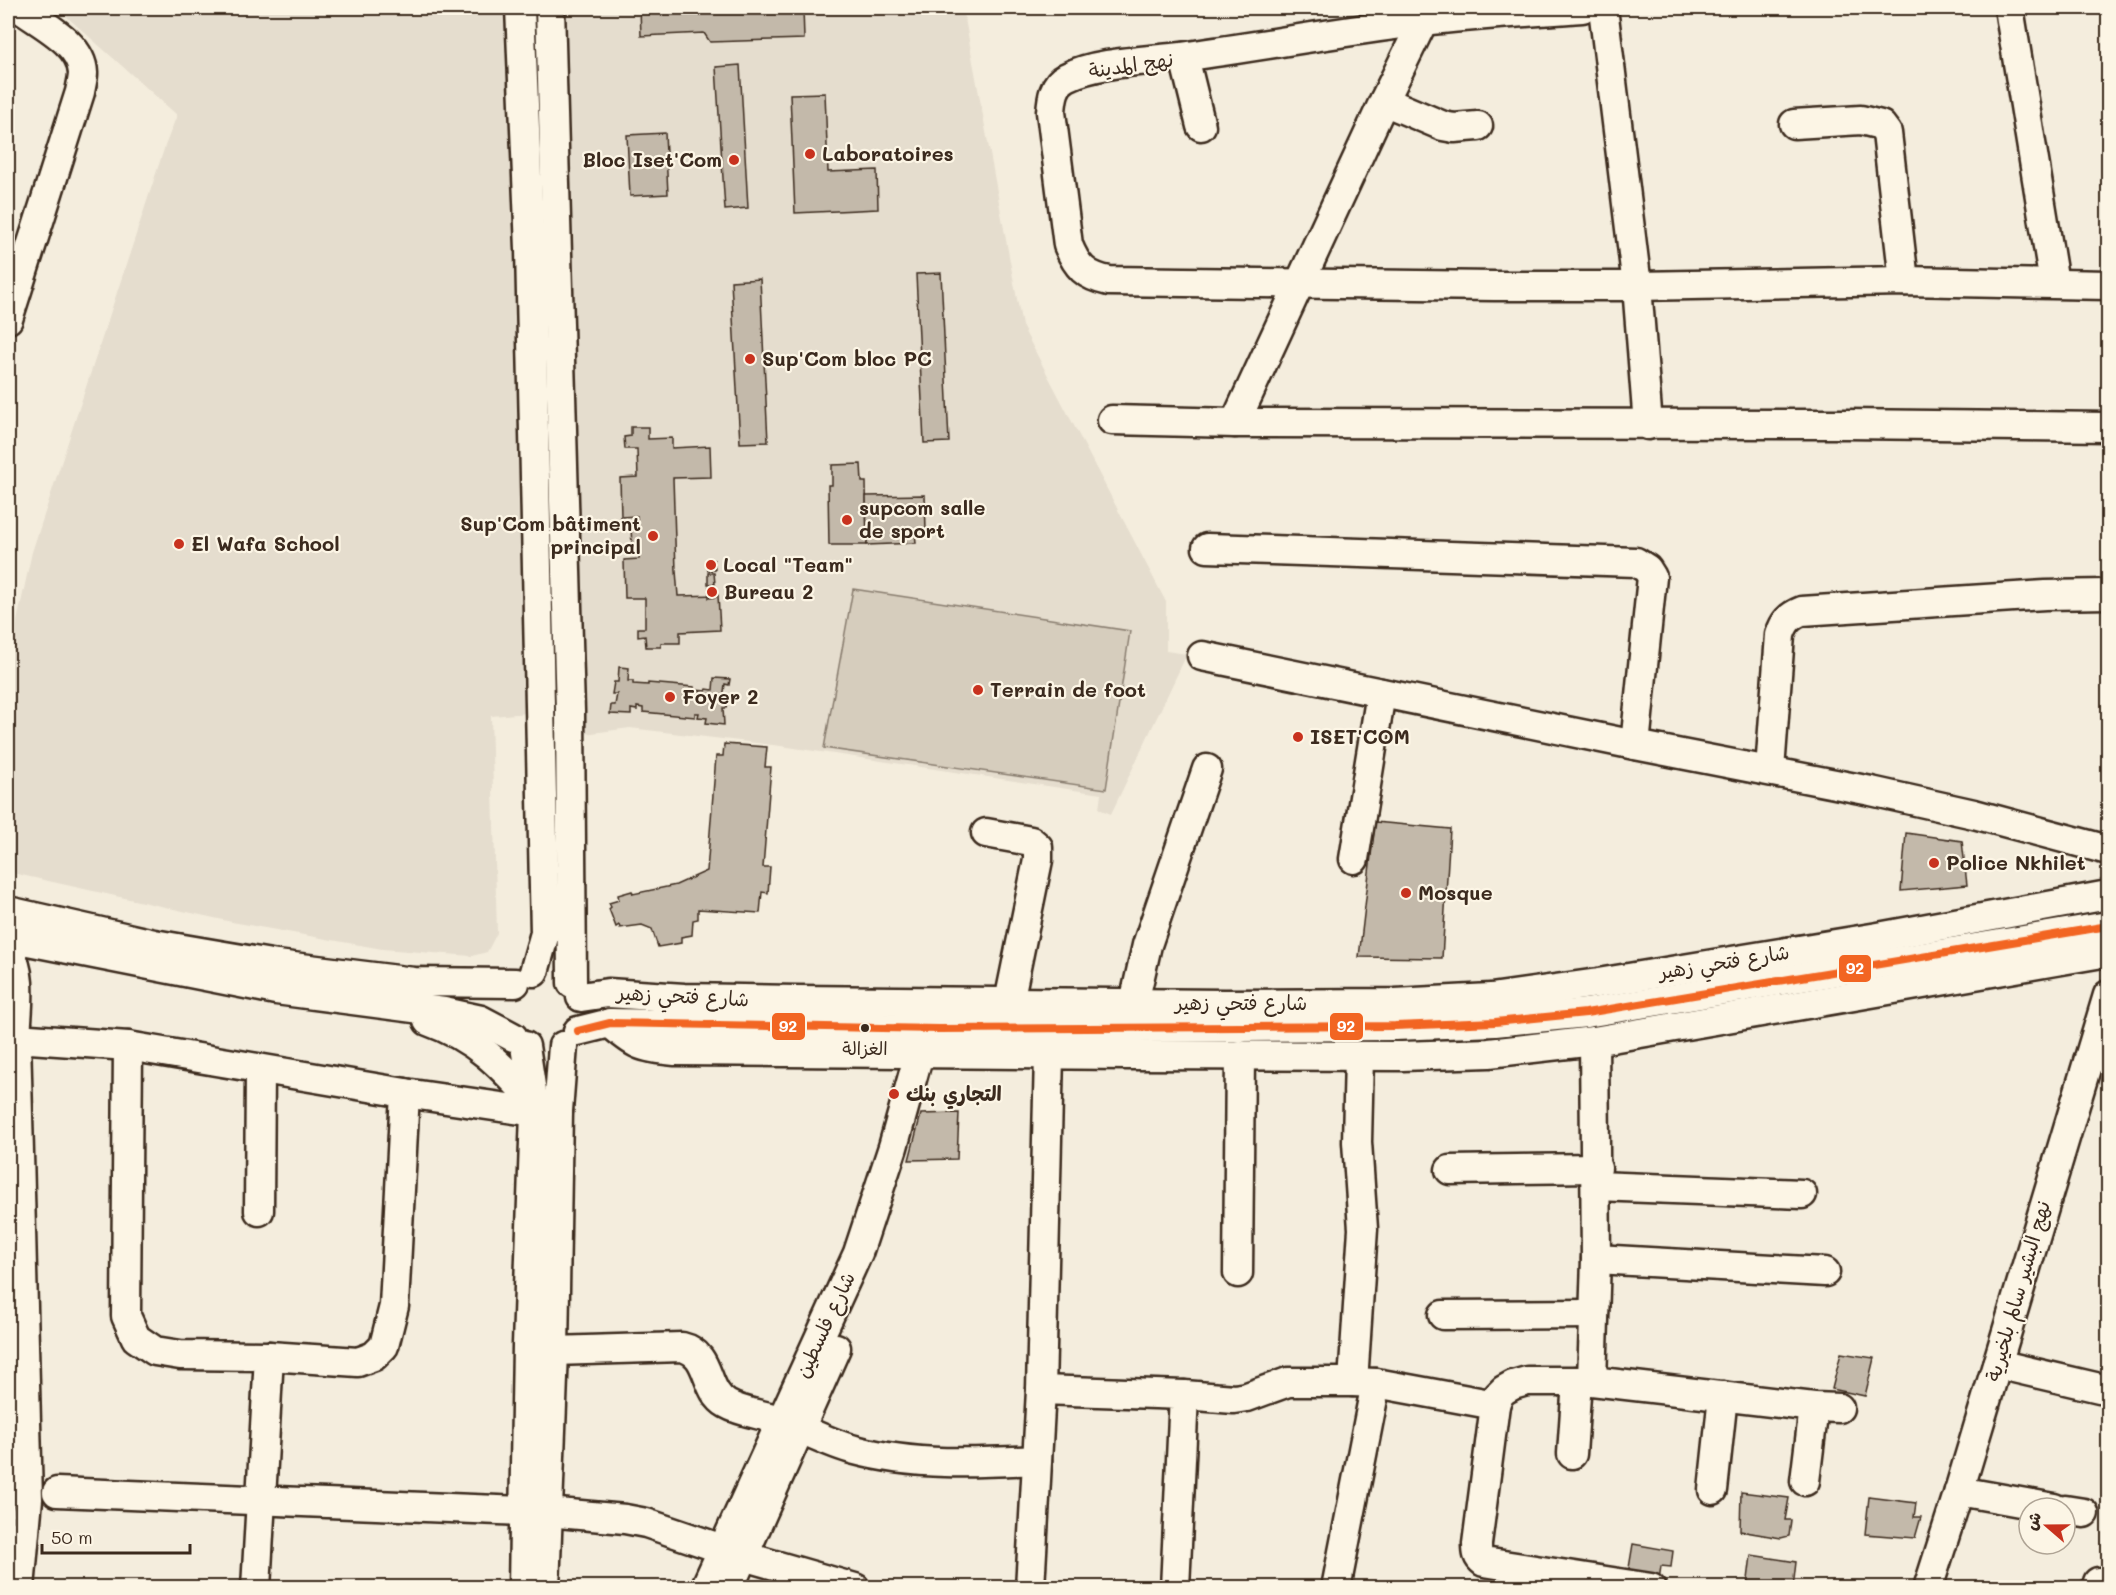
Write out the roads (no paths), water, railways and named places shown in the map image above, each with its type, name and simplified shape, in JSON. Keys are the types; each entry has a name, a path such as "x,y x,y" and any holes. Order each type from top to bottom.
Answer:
{"street":[{"path":"8,319 80,92 83,72 79,58 71,46 20,8"},
{"path":"520,8 530,249 548,431 570,711 576,990 583,1008 582,1020 571,1039 543,1108 527,1345 536,1512 545,1587"},
{"path":"523,1587 536,1512 554,1351 543,1108 519,1041 507,1027 504,1004 508,993 524,978 545,933 550,8"},
{"name":"نهج المدينة","path":"1582,8 1427,14 1184,57 1088,69 1066,77 1057,86 1052,98 1051,112 1068,245 1074,261 1092,277 1109,281 1637,286 1904,281 2109,285"},
{"path":"1603,8 1637,286 1648,425"},
{"path":"2009,8 2054,283"},
{"path":"1234,423 1427,14"},
{"path":"1184,57 1201,126"},
{"path":"1384,101 1443,126 1454,128 1478,126"},
{"path":"1794,124 1861,120 1881,125 1887,133 1904,281"},
{"path":"1112,420 1234,423 1847,424 2109,427"},
{"path":"1207,548 1636,562 1647,569 1652,577 1635,745"},
{"path":"1770,770 1780,635 1784,624 1791,616 1802,611 2010,597 2109,594"},
{"path":"1202,656 1635,745 1770,770 1974,814 2109,850"},
{"path":"1354,859 1381,693"},
{"path":"1134,1003 1147,945 1207,769"},
{"path":"986,833 1031,841 1038,847 1038,861 1009,1002"},
{"name":"شارع فتحي زهير","path":"576,990 684,998 1009,1002 1395,1003 1491,998 1855,941 2109,895"},
{"path":"8,911 154,944 277,965 414,982 524,978 547,971 561,975 576,990"},
{"name":"شارع فتحي زهير","path":"571,1039 610,1023 929,1041 1496,1022 1586,1013 2109,926"},
{"path":"8,937 276,990 444,1012 482,1020 537,1051 551,1050 571,1039"},
{"path":"929,1041 1049,1055 1359,1056 1489,1053 1594,1041 2109,951"},
{"path":"10,966 16,1038 28,1499 20,1587"},
{"name":"نهج البشير سالم بلخيرية","path":"1928,1587 2109,995"},
{"path":"387,1006 453,1030 488,1054 543,1108"},
{"path":"16,1038 128,1046 405,1093 543,1108"},
{"name":"شارع فلسطين","path":"705,1587 733,1553 791,1425 876,1259 929,1079 929,1041"},
{"path":"1572,1454 1593,1314 1596,1259 1594,1041"},
{"path":"128,1046 126,1316 136,1338 155,1351 180,1355 269,1356 358,1362 374,1356 384,1346 394,1306 405,1093"},
{"path":"1030,1587 1041,1390 1049,1055"},
{"path":"1238,1273 1240,1055"},
{"path":"1335,1587 1365,1382 1363,1229 1357,1142 1359,1056"},
{"path":"259,1211 260,1068"},
{"path":"1450,1170 1597,1177 1802,1194"},
{"path":"1596,1259 1825,1272"},
{"path":"1443,1315 1593,1314"},
{"path":"554,1351 688,1348 701,1358 714,1393 721,1401 733,1408 791,1425 852,1450 877,1456 977,1463 1037,1460"},
{"path":"256,1587 269,1356"},
{"path":"1997,1364 2109,1390"},
{"path":"1651,1587 1484,1562 1479,1558 1477,1544 1498,1396 1513,1385 1527,1381 1584,1381 1826,1408 1805,1481"},
{"path":"1041,1390 1234,1399 1247,1397 1287,1382 1365,1382 1495,1405"},
{"path":"1175,1587 1184,1395"},
{"path":"1713,1490 1723,1396"},
{"path":"1959,1491 2017,1501"},
{"path":"57,1492 536,1512 626,1519 646,1523 733,1553 855,1587"},
{"name":"شارع فلسطين","path":"729,1587 733,1553"}],"place":[{"name":"Laboratoires","path":"810,154"},
{"name":"Bloc Iset'Com","path":"734,160"},
{"name":"Sup'Com bloc PC","path":"750,359"},
{"name":"supcom salle de sport","path":"847,520"},
{"name":"Sup'Com bâtiment principal","path":"653,536"},
{"name":"El Wafa School","path":"179,544"},
{"name":"Local \"Team\"","path":"711,565"},
{"name":"Bureau 2","path":"712,592"},
{"name":"Terrain de foot","path":"978,690"},
{"name":"Foyer 2","path":"670,697"},
{"name":"ISET'COM","path":"1298,737"},
{"name":"Police Nkhilet","path":"1934,863"},
{"name":"Mosque","path":"1406,893"},
{"name":"الغزالة","path":"865,1028"},
{"name":"التجاري بنك","path":"894,1094"}]}
